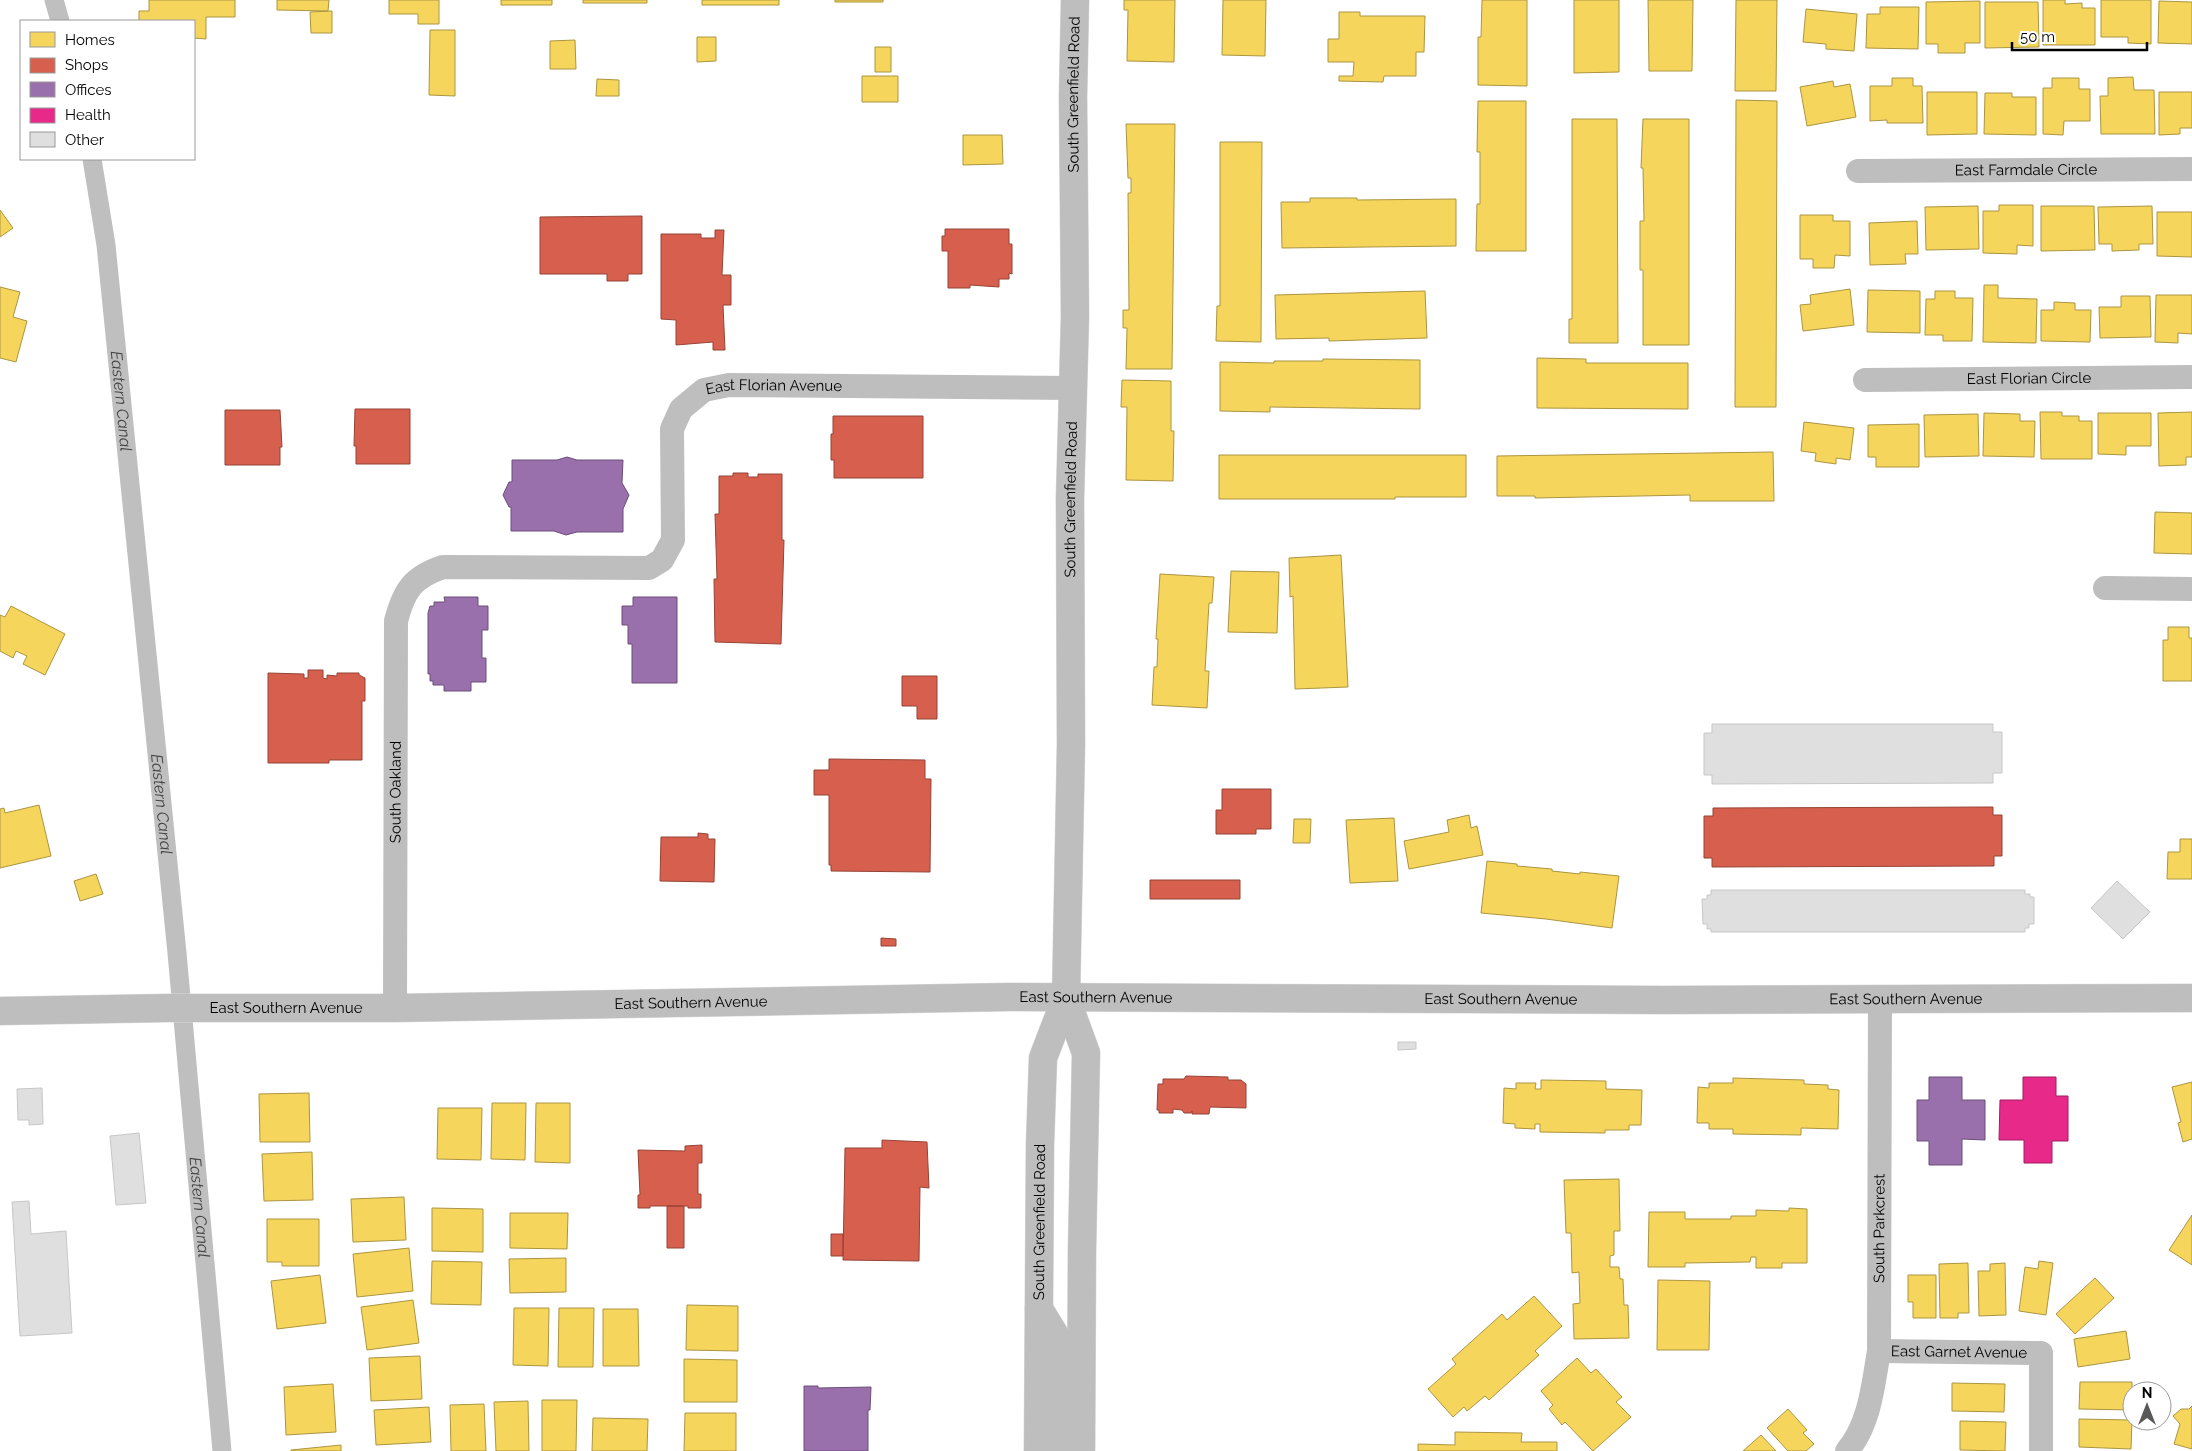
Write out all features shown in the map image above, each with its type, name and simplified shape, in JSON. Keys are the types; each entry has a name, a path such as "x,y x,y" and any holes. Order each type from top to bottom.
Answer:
{"main road":[{"name":"South Greenfield Road","path":"1038,1451 1040,1145 1043,1058 1066,998 1071,744 1070,498 1074,388 1075,195 1073,97 1075,0"},
{"name":"South Greenfield Road","path":"1066,998 1086,1053 1082,1251 1081,1451"},
{"name":"East Southern Avenue","path":"0,1011 167,1008 395,1008 1066,998 2192,998"},
{"path":"1039,1309 1058,1340 1060,1356 1061,1451"}],"street":[{"name":"East Farmdale Circle","path":"1858,171 2192,169"},
{"name":"East Florian Circle","path":"1865,380 2192,377"},
{"name":"East Florian Avenue","path":"414,582 431,571 443,567 649,568 662,560 673,540 672,429 681,409 704,390 729,385 1074,388"},
{"name":"South Oakland","path":"395,1008 396,621 402,598 414,582"},
{"path":"2105,588 2192,589"},
{"name":"South Parkcrest","path":"1847,1451 1853,1444 1869,1406 1879,1351 1880,999"},
{"name":"East Garnet Avenue","path":"1879,1351 2041,1353 2042,1451"}],"building: Homes":[{"path":"149,0 235,0 235,17 206,17 206,39 195,38 195,20 139,20 139,11 149,11"},
{"path":"277,0 329,0 328,11 277,10"},
{"path":"389,0 439,0 439,24 418,24 418,14 389,14"},
{"path":"501,0 552,0 552,5 501,5"},
{"path":"583,0 647,0 647,3 583,3"},
{"path":"702,0 779,0 779,5 702,5"},
{"path":"835,0 883,0 883,2 835,2"},
{"path":"1124,0 1175,0 1174,62 1127,61 1128,10 1124,10"},
{"path":"1223,0 1266,0 1265,56 1222,55"},
{"path":"1482,0 1527,0 1527,86 1478,85 1478,37 1481,37"},
{"path":"1574,0 1619,0 1619,72 1574,73"},
{"path":"1648,0 1693,0 1692,71 1649,71"},
{"path":"1736,0 1777,0 1776,91 1735,91"},
{"path":"2043,0 2065,0 2065,4 2082,3 2082,8 2095,8 2095,45 2043,45"},
{"path":"2101,0 2151,0 2151,44 2128,43 2128,37 2101,37"},
{"path":"1980,1 1980,43 1965,43 1965,53 1938,53 1938,44 1926,44 1926,2"},
{"path":"2159,1 2192,2 2192,44 2158,43"},
{"path":"1985,2 2038,2 2039,47 1985,48"},
{"path":"1880,7 1919,7 1918,49 1866,48 1867,14 1880,14"},
{"path":"1806,9 1857,14 1854,51 1826,49 1826,44 1803,42"},
{"path":"332,11 332,33 311,33 310,12"},
{"path":"1339,12 1360,12 1360,16 1425,16 1424,52 1416,52 1416,76 1384,76 1383,82 1339,81 1339,76 1353,76 1354,62 1328,62 1328,39 1339,39"},
{"path":"430,30 455,30 455,96 429,95"},
{"path":"697,37 716,37 716,61 697,62"},
{"path":"575,40 576,69 550,69 550,41"},
{"path":"875,47 891,47 891,72 875,72"},
{"path":"862,76 898,76 898,102 862,102"},
{"path":"2133,77 2134,90 2154,90 2155,134 2101,134 2100,96 2108,96 2108,78"},
{"path":"1892,78 1913,78 1913,86 1922,86 1923,123 1887,123 1887,120 1870,121 1870,86 1892,86"},
{"path":"2052,78 2079,78 2079,89 2090,89 2090,121 2064,121 2063,135 2043,134 2043,88 2052,88"},
{"path":"597,79 619,80 619,96 596,96"},
{"path":"1833,81 1834,87 1850,84 1856,117 1807,126 1800,87"},
{"path":"1927,92 1977,92 1977,134 1927,135"},
{"path":"2159,92 2192,92 2192,128 2180,128 2180,134 2159,135"},
{"path":"1985,93 2012,93 2012,97 2036,97 2036,135 1984,134"},
{"path":"1736,100 1777,101 1776,407 1735,407"},
{"path":"1478,101 1526,101 1526,251 1476,251 1477,204 1480,204 1480,152 1477,152"},
{"path":"1572,119 1617,119 1618,343 1569,343 1569,319 1572,319"},
{"path":"1643,119 1689,119 1689,345 1643,345 1643,270 1640,270 1640,221 1644,221 1643,168 1641,168"},
{"path":"1126,124 1175,124 1172,369 1126,369 1127,328 1123,328 1123,310 1129,310 1128,193 1131,193 1131,178 1128,178"},
{"path":"963,135 1002,135 1003,164 963,165"},
{"path":"1220,142 1262,142 1261,342 1216,341 1217,306 1220,306"},
{"path":"1310,198 1357,198 1357,200 1456,199 1456,246 1282,248 1281,202 1310,202"},
{"path":"1999,205 2033,205 2033,246 2017,245 2017,254 1983,253 1983,211 1999,211"},
{"path":"1978,206 1979,249 1926,250 1925,207"},
{"path":"2041,206 2094,206 2095,250 2041,251"},
{"path":"2152,206 2153,244 2139,244 2139,250 2112,251 2112,244 2099,244 2098,207"},
{"path":"0,210 13,228 0,237"},
{"path":"2157,212 2192,212 2192,257 2157,256"},
{"path":"1800,215 1833,215 1833,221 1850,221 1850,256 1835,255 1834,268 1813,268 1813,259 1800,259"},
{"path":"1917,221 1918,254 1905,254 1906,264 1870,265 1869,223"},
{"path":"1984,285 1998,285 1998,298 2037,299 2036,343 1983,342"},
{"path":"0,287 20,292 13,317 27,321 16,362 0,358"},
{"path":"1850,289 1854,325 1803,331 1800,305 1811,304 1810,295"},
{"path":"1868,290 1920,291 1920,333 1867,332"},
{"path":"1425,291 1427,338 1329,341 1329,338 1276,339 1275,295"},
{"path":"1935,291 1955,291 1955,298 1973,298 1972,341 1943,341 1943,335 1925,335 1926,299 1935,299"},
{"path":"2156,295 2192,295 2192,334 2178,333 2178,343 2155,342"},
{"path":"2121,296 2150,296 2151,337 2100,338 2099,307 2121,307"},
{"path":"2054,302 2075,303 2075,310 2091,310 2090,342 2041,341 2041,310 2054,310"},
{"path":"1537,358 1586,359 1586,363 1688,363 1688,409 1537,408"},
{"path":"1323,359 1420,360 1420,409 1270,407 1270,412 1220,411 1220,362 1274,363 1274,361 1323,361"},
{"path":"1122,380 1171,381 1171,431 1174,431 1173,481 1126,480 1127,407 1121,407"},
{"path":"2040,412 2062,412 2062,416 2079,416 2079,421 2092,421 2092,459 2041,459"},
{"path":"2192,412 2192,457 2186,457 2186,465 2159,466 2158,413"},
{"path":"1984,413 2020,414 2020,421 2035,421 2034,457 1983,456"},
{"path":"2098,413 2151,413 2151,446 2126,446 2126,455 2098,454"},
{"path":"1978,414 1979,456 1925,457 1924,415"},
{"path":"1804,422 1854,428 1850,460 1836,458 1836,464 1815,461 1816,453 1801,451"},
{"path":"1919,424 1919,467 1876,467 1876,457 1868,457 1868,425"},
{"path":"1773,452 1774,501 1690,501 1690,495 1535,498 1535,496 1497,496 1497,456"},
{"path":"1219,455 1466,455 1466,497 1219,499"},
{"path":"2155,512 2192,513 2192,554 2154,553"},
{"path":"1341,555 1348,687 1295,689 1293,596 1290,597 1289,558"},
{"path":"1231,571 1279,572 1277,633 1228,632"},
{"path":"1160,574 1214,577 1212,603 1209,603 1205,671 1209,671 1207,708 1152,705 1154,667 1157,667 1158,639 1156,639"},
{"path":"11,606 65,634 45,675 23,664 27,656 16,651 13,658 0,651 0,615 5,617"},
{"path":"2168,627 2189,627 2189,638 2192,638 2192,681 2163,681 2163,640 2168,640"},
{"path":"39,805 51,856 0,868 0,809 4,808 5,813"},
{"path":"1469,815 1471,828 1477,826 1483,855 1409,869 1404,841 1449,832 1447,820"},
{"path":"1394,818 1398,881 1350,883 1346,820"},
{"path":"1294,819 1311,819 1310,843 1293,843"},
{"path":"2180,839 2192,839 2192,879 2167,879 2168,852 2180,852"},
{"path":"1487,861 1552,869 1552,871 1619,876 1612,928 1481,913"},
{"path":"96,874 103,894 80,901 74,881"},
{"path":"1733,1078 1804,1080 1804,1084 1828,1085 1828,1089 1839,1090 1838,1129 1801,1128 1801,1135 1733,1134 1733,1129 1709,1129 1709,1123 1697,1123 1698,1087 1709,1088 1709,1083 1733,1083"},
{"path":"1541,1080 1606,1081 1606,1089 1642,1090 1641,1125 1629,1125 1629,1130 1605,1130 1605,1133 1540,1132 1540,1124 1535,1124 1535,1129 1515,1128 1515,1124 1503,1123 1504,1088 1516,1089 1516,1083 1536,1083 1535,1089 1541,1089"},
{"path":"2192,1082 2192,1139 2183,1142 2178,1123 2181,1122 2172,1087"},
{"path":"309,1093 310,1142 260,1142 259,1094"},
{"path":"492,1103 526,1103 525,1160 491,1159"},
{"path":"536,1103 570,1103 570,1163 535,1162"},
{"path":"438,1108 482,1108 481,1160 437,1159"},
{"path":"312,1152 313,1200 264,1201 262,1154"},
{"path":"1619,1179 1620,1231 1614,1231 1614,1255 1610,1256 1610,1267 1619,1267 1620,1279 1623,1279 1624,1305 1628,1305 1629,1338 1574,1339 1573,1304 1580,1303 1579,1272 1572,1273 1571,1233 1566,1233 1564,1180"},
{"path":"404,1197 406,1240 353,1242 351,1199"},
{"path":"432,1208 483,1209 483,1252 432,1251"},
{"path":"1789,1208 1807,1209 1807,1263 1782,1263 1782,1268 1756,1268 1756,1257 1751,1257 1750,1262 1685,1263 1685,1267 1648,1267 1649,1212 1685,1212 1685,1219 1731,1219 1731,1216 1756,1216 1756,1210 1789,1211"},
{"path":"510,1213 568,1213 567,1249 510,1248"},
{"path":"2192,1215 2192,1265 2169,1250"},
{"path":"267,1219 319,1219 319,1266 282,1266 282,1262 267,1262"},
{"path":"409,1248 413,1291 357,1297 353,1254"},
{"path":"566,1258 566,1292 510,1293 509,1259"},
{"path":"432,1261 482,1262 481,1305 431,1304"},
{"path":"2039,1261 2053,1263 2046,1315 2019,1311 2025,1267 2038,1269"},
{"path":"1968,1263 1969,1313 1958,1313 1958,1318 1940,1318 1939,1264"},
{"path":"2005,1263 2006,1315 1979,1316 1978,1271 1990,1271 1990,1264"},
{"path":"320,1275 326,1323 277,1329 271,1281"},
{"path":"1908,1275 1936,1275 1936,1318 1913,1318 1913,1302 1908,1302"},
{"path":"2095,1278 2114,1298 2075,1334 2056,1314"},
{"path":"1658,1280 1710,1281 1709,1350 1657,1350"},
{"path":"1534,1296 1562,1326 1535,1351 1539,1355 1489,1400 1485,1396 1467,1411 1464,1407 1453,1417 1428,1389 1456,1364 1452,1359 1502,1314 1507,1320"},
{"path":"413,1300 419,1343 367,1350 361,1307"},
{"path":"687,1305 738,1306 738,1351 686,1350"},
{"path":"514,1308 549,1308 548,1366 513,1365"},
{"path":"559,1308 594,1308 593,1367 558,1367"},
{"path":"603,1309 638,1309 639,1366 603,1366"},
{"path":"2126,1331 2130,1359 2078,1367 2074,1339"},
{"path":"420,1356 422,1399 371,1401 369,1358"},
{"path":"1577,1358 1591,1373 1596,1369 1622,1397 1616,1402 1631,1417 1593,1451 1565,1422 1562,1425 1549,1409 1553,1405 1541,1391"},
{"path":"684,1359 737,1360 737,1402 684,1402"},
{"path":"2080,1382 2122,1382 2122,1410 2079,1409"},
{"path":"1952,1383 2005,1384 2004,1412 1952,1411"},
{"path":"333,1384 336,1432 286,1435 284,1387"},
{"path":"542,1400 577,1400 576,1451 542,1451"},
{"path":"528,1401 529,1451 496,1451 494,1402"},
{"path":"484,1404 486,1451 451,1451 450,1405"},
{"path":"2192,1406 2192,1449 2174,1444 2180,1424 2173,1416 2181,1409 2189,1409"},
{"path":"429,1407 431,1442 376,1445 374,1410"},
{"path":"1788,1409 1807,1430 1803,1433 1814,1444 1806,1451 1788,1451 1767,1428"},
{"path":"685,1413 736,1413 736,1451 684,1451"},
{"path":"593,1418 648,1419 647,1451 592,1451"},
{"path":"2079,1419 2122,1420 2122,1431 2132,1431 2131,1449 2079,1447"},
{"path":"1960,1421 2006,1422 2005,1451 1960,1450"},
{"path":"1455,1432 1522,1433 1521,1442 1557,1442 1557,1451 1418,1451 1418,1444 1455,1445"},
{"path":"1761,1435 1776,1451 1743,1451"},
{"path":"341,1445 341,1451 291,1451 291,1450"}],"building: Shops":[{"path":"642,216 642,274 628,274 628,281 607,281 607,274 540,274 540,217"},
{"path":"945,229 1009,229 1009,244 1012,244 1012,274 1009,273 1009,279 999,279 999,287 970,285 970,288 948,288 948,251 942,251 942,236 945,236"},
{"path":"715,230 724,230 722,275 731,275 731,305 723,305 725,350 713,350 713,342 676,345 676,320 661,319 661,234 701,234 701,238 715,238"},
{"path":"355,409 410,409 410,464 356,464 356,446 354,446"},
{"path":"225,410 280,410 282,447 280,447 280,465 225,465"},
{"path":"833,416 923,416 923,478 834,478 834,460 831,460"},
{"path":"733,473 748,473 748,477 758,477 758,474 782,474 782,540 784,540 781,644 715,642 714,579 717,579 715,514 719,514 719,476 733,476"},
{"path":"308,670 323,670 323,678 327,679 327,675 337,676 337,673 359,673 359,675 365,678 365,701 362,701 362,760 329,760 329,763 268,763 268,673 304,674 304,678 308,678"},
{"path":"902,676 937,676 937,719 917,719 917,706 902,706"},
{"path":"829,759 925,760 925,779 931,779 930,872 831,871 831,865 829,865 829,795 814,795 814,770 829,770"},
{"path":"1222,789 1271,789 1271,829 1256,829 1256,834 1216,834 1216,810 1222,810"},
{"path":"1993,807 1993,815 2002,815 2002,856 1994,856 1994,866 1712,867 1712,858 1704,858 1704,816 1713,816 1713,808"},
{"path":"698,833 708,834 708,839 715,839 714,882 660,881 661,837 698,837"},
{"path":"1150,880 1240,880 1240,899 1150,899"},
{"path":"881,938 896,939 896,946 881,946"},
{"path":"1186,1076 1228,1077 1228,1080 1241,1080 1246,1084 1246,1108 1210,1107 1209,1114 1192,1114 1192,1111 1191,1113 1184,1113 1182,1110 1173,1109 1173,1113 1159,1113 1159,1110 1157,1110 1158,1084 1163,1084 1163,1079 1184,1079"},
{"path":"882,1140 927,1142 929,1188 920,1187 919,1261 843,1260 845,1148 882,1148"},
{"path":"702,1145 702,1163 698,1163 698,1194 701,1194 701,1208 650,1206 650,1208 638,1208 638,1195 640,1195 638,1150 685,1151 685,1146"},
{"path":"667,1206 684,1206 684,1248 667,1248"},
{"path":"831,1234 843,1234 843,1256 831,1256"}],"building: Offices":[{"path":"567,457 577,460 623,460 622,483 629,495 623,509 623,532 577,532 566,535 554,531 511,531 511,507 509,507 503,495 509,482 512,482 512,460 557,460"},
{"path":"444,597 478,597 478,606 488,606 488,630 482,630 482,658 486,658 486,682 471,682 471,691 444,691 444,685 433,685 433,681 430,681 430,674 428,674 428,613 430,606 434,606 434,602 445,602"},
{"path":"633,597 677,597 677,683 632,683 632,644 628,644 628,625 622,625 622,606 633,606"},
{"path":"1929,1077 1962,1077 1962,1100 1985,1100 1985,1140 1962,1139 1962,1165 1929,1165 1929,1141 1917,1141 1917,1100 1929,1100"},
{"path":"804,1386 818,1386 818,1388 871,1387 870,1410 868,1410 868,1451 804,1451"}],"building: Health":[{"path":"2023,1077 2056,1077 2056,1096 2068,1096 2068,1141 2052,1141 2052,1163 2024,1163 2024,1140 1999,1140 2000,1100 2023,1100"}],"building: Other":[{"path":"1712,724 1993,724 1993,732 2002,732 2002,773 1993,773 1993,783 1712,784 1712,775 1704,775 1704,733 1712,733"},
{"path":"2117,881 2150,912 2123,939 2091,908"},
{"path":"1711,890 2025,890 2025,894 2030,894 2030,897 2034,897 2034,924 2029,924 2029,928 2025,928 2025,932 1711,932 1711,929 1707,929 1707,924 1703,924 1702,899 1707,899 1707,895 1711,895"},
{"path":"1398,1042 1416,1042 1416,1049 1398,1050"},
{"path":"42,1088 43,1124 29,1125 29,1120 18,1120 17,1089"},
{"path":"139,1133 146,1203 116,1205 110,1136"},
{"path":"29,1201 31,1234 66,1231 72,1333 20,1336 12,1202"}],"waterway":[{"name":"Eastern Canal","path":"54,0 60,20"},
{"name":"Eastern Canal","path":"92,160 106,245 177,953 222,1451"}]}
